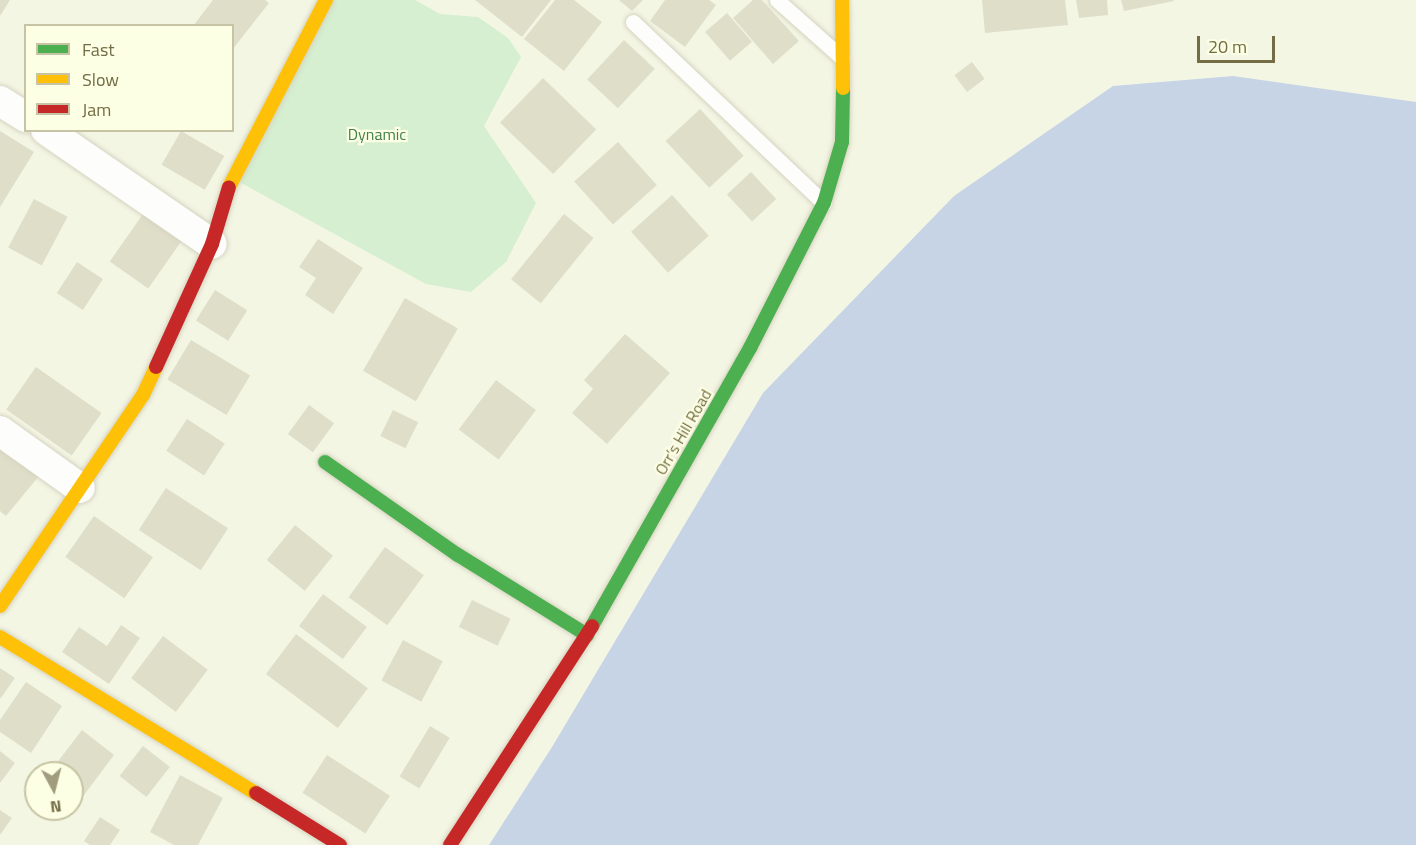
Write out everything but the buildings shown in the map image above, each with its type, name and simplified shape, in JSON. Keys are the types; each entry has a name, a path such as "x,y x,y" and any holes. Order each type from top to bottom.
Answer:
{"street":[{"path":"0,606 143,394 212,244 232,178 326,0"},
{"name":"Orr’s Hill Road","path":"450,845 587,634 750,348 824,203 842,142 844,60 842,0"},
{"path":"0,101 24,116"},
{"path":"49,132 212,244"},
{"path":"0,431 80,488"},
{"path":"326,462 458,555 587,634"},
{"path":"0,637 340,845"}],"lane":[{"path":"777,0 844,60"},
{"path":"633,22 824,203"}],"green space":[{"name":"Dynamic","path":"326,0 415,0 440,14 478,17 508,38 521,57 484,126 536,203 506,262 471,292 426,284 232,178"}],"water":[{"path":"1233,76 1416,102 1416,845 489,845 552,747 763,393 954,196 1113,86"}],"traffic: fast":[{"path":"592,626 750,348 824,203 842,142 843,88"},
{"path":"325,462 458,555 587,635"}],"traffic: slow":[{"path":"229,187 326,0"},
{"path":"842,0 843,88"},
{"path":"0,606 143,395 156,367"},
{"path":"0,637 256,793"}],"traffic: jam":[{"path":"156,367 212,244 229,187"},
{"path":"450,845 592,626"},
{"path":"256,793 340,845"}]}
